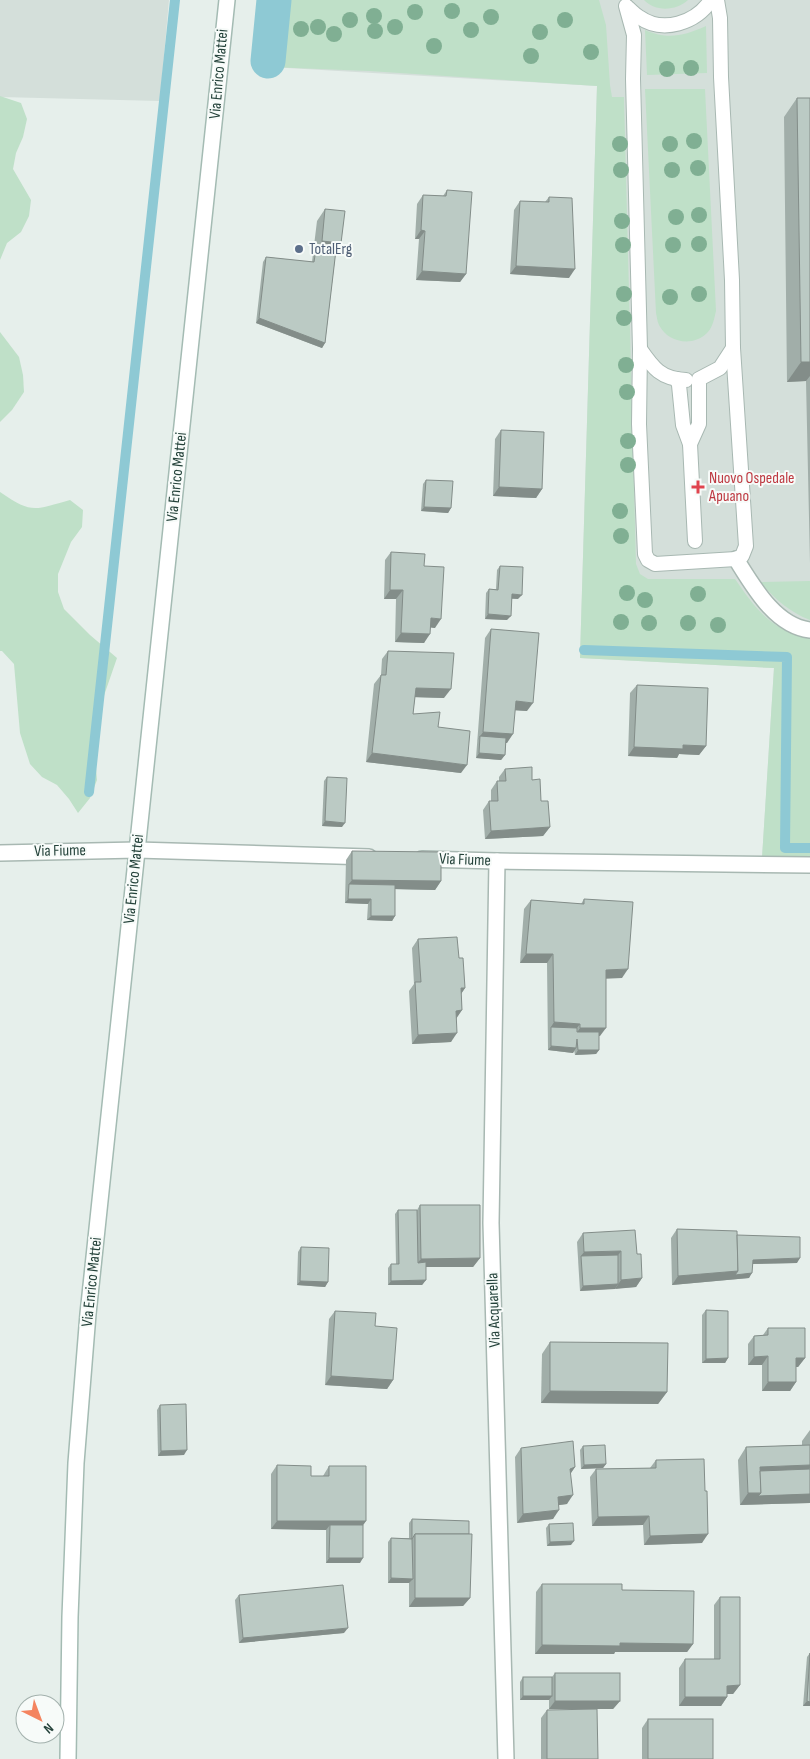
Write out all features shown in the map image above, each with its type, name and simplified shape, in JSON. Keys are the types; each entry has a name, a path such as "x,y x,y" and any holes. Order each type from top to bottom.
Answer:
{"street":[{"name":"Via Enrico Mattei","path":"68,1759 70,1616 76,1463 88,1314 227,1"},
{"path":"736,559 751,584 782,619 810,630"},
{"name":"Via Fiume","path":"0,853 137,850 388,858"},
{"name":"Via Fiume","path":"408,858 810,865"},
{"name":"Via Acquarella","path":"497,861 491,1223 506,1759"}],"lane":[{"path":"624,3 639,18 656,25 674,25 691,20 705,9 711,0"},
{"path":"624,3 634,35 633,79 640,349 639,424 646,557 655,564 736,559 742,556 746,546 733,348 732,280 721,77 720,18 716,0"},
{"path":"640,349 651,365 662,376 677,379 698,379 720,368 733,348"},
{"path":"677,379 683,424 690,444 695,540"},
{"path":"690,444 699,424 698,379"}],"shaded area":[{"path":"0,0 169,0 160,101 0,97"},
{"name":"Nuovo Ospedale Apuano","path":"278,0 810,0 810,858 762,858 774,668 580,658 597,86 270,67"}],"green space":[{"path":"278,0 599,0 606,25 612,97 624,97 636,564 640,574 648,579 735,579 750,600 766,617 785,630 810,638 810,858 762,858 774,668 580,658 597,86 369,71 270,67"},
{"path":"644,0 688,0 683,4 666,9 654,7"},
{"path":"706,26 707,73 647,75 645,30 661,35 676,36"},
{"path":"645,89 705,89 716,311 709,331 695,340 681,341 668,336 659,325 657,319"},
{"path":"0,96 21,103 27,119 13,169 31,200 29,216 21,232 7,243 0,260"},
{"path":"0,332 19,357 24,392 12,410 0,422"},
{"path":"0,492 27,507 40,508 70,500 83,510 82,527 71,542 58,574 58,592 64,609 117,658 99,710 94,745 97,780 90,798 78,813 57,785 42,777 30,764 20,733 14,664 0,651"},
{"path":"810,581 810,620 782,604 760,582"}],"building":[{"path":"797,98 810,98 810,362 801,362"},
{"path":"447,190 472,192 466,274 422,271 425,231 421,230 423,195 446,196"},
{"path":"549,197 572,198 575,269 516,266 520,201 549,202"},
{"path":"325,209 345,211 341,243 322,241"},
{"path":"316,249 336,250 325,343 259,318 266,257 314,262"},
{"path":"501,430 544,432 542,489 499,487"},
{"path":"426,480 453,481 451,508 424,507"},
{"path":"391,552 425,554 424,566 444,567 441,619 431,618 430,634 401,633 403,590 390,590"},
{"path":"500,566 523,567 522,595 512,594 511,616 488,614 489,589 498,590"},
{"path":"491,629 539,633 533,703 516,701 513,734 483,732"},
{"path":"388,651 454,653 451,689 416,688 413,714 440,712 438,727 470,731 467,765 372,753 381,675 386,675"},
{"path":"637,685 708,688 706,746 683,745 683,749 634,747"},
{"path":"480,736 506,738 505,755 479,753"},
{"path":"532,767 532,780 540,779 541,801 548,801 550,827 491,831 489,801 498,801 497,781 506,781 505,769"},
{"path":"327,777 347,778 345,823 325,821"},
{"path":"352,851 441,852 441,881 352,880"},
{"path":"349,884 395,885 395,916 371,916 371,899 348,899"},
{"path":"584,899 633,902 628,969 606,970 606,1028 580,1028 580,1024 554,1022 553,954 526,954 531,900 584,904"},
{"path":"457,937 459,958 463,958 465,988 461,988 462,1010 456,1011 457,1033 418,1035 415,982 421,982 418,939"},
{"path":"551,1027 577,1028 577,1032 599,1032 599,1050 578,1050 577,1039 576,1048 551,1046"},
{"path":"420,1205 480,1205 480,1258 421,1259"},
{"path":"398,1210 417,1210 418,1263 426,1262 426,1280 391,1281 391,1264 399,1264"},
{"path":"677,1229 737,1231 738,1271 678,1276"},
{"path":"635,1230 637,1254 641,1254 642,1278 621,1280 621,1251 584,1252 583,1233"},
{"path":"737,1235 800,1237 800,1258 753,1260 752,1273 735,1275 738,1271"},
{"path":"301,1247 329,1248 328,1282 300,1281"},
{"path":"618,1255 618,1284 583,1286 581,1256"},
{"path":"706,1310 728,1311 728,1358 706,1359"},
{"path":"335,1311 376,1313 375,1326 397,1328 393,1380 331,1376"},
{"path":"768,1328 805,1328 805,1358 796,1358 796,1382 768,1382 768,1356 754,1357 754,1336 768,1335"},
{"path":"550,1342 668,1343 667,1392 550,1391"},
{"path":"186,1404 187,1450 161,1451 160,1405"},
{"path":"573,1441 575,1467 570,1469 573,1495 558,1497 559,1510 523,1514 521,1448"},
{"path":"605,1445 606,1464 584,1465 583,1446"},
{"path":"810,1445 810,1465 760,1467 761,1493 748,1493 746,1447"},
{"path":"704,1459 708,1534 650,1536 649,1516 598,1517 596,1469 656,1468 656,1460"},
{"path":"277,1465 311,1466 311,1476 329,1476 329,1466 366,1466 366,1521 277,1521"},
{"path":"810,1469 810,1494 758,1496 761,1493 760,1471"},
{"path":"412,1519 469,1521 469,1534 415,1534 412,1539"},
{"path":"573,1523 574,1541 550,1542 549,1524"},
{"path":"330,1525 363,1525 363,1558 329,1558"},
{"path":"415,1534 472,1534 470,1598 415,1598"},
{"path":"391,1538 412,1539 413,1579 391,1578"},
{"path":"542,1584 622,1584 622,1590 694,1591 693,1644 620,1643 620,1646 542,1645"},
{"path":"343,1585 348,1628 243,1638 239,1595"},
{"path":"720,1597 740,1597 740,1685 727,1686 727,1697 685,1697 685,1659 720,1659"},
{"path":"810,1653 810,1702 807,1701"},
{"path":"555,1673 620,1673 620,1701 555,1701"},
{"path":"523,1677 552,1677 552,1696 523,1696"},
{"path":"597,1709 598,1759 547,1759 547,1710"},
{"path":"648,1719 713,1719 713,1759 648,1759"}],"waterway":[{"path":"89,792 175,0"},
{"path":"268,61 274,0"},
{"path":"584,650 787,657 785,848 810,848"}],"place":[{"name":"TotalErg","path":"299,249"},
{"name":"Nuovo Ospedale Apuano","path":"698,487"}]}
